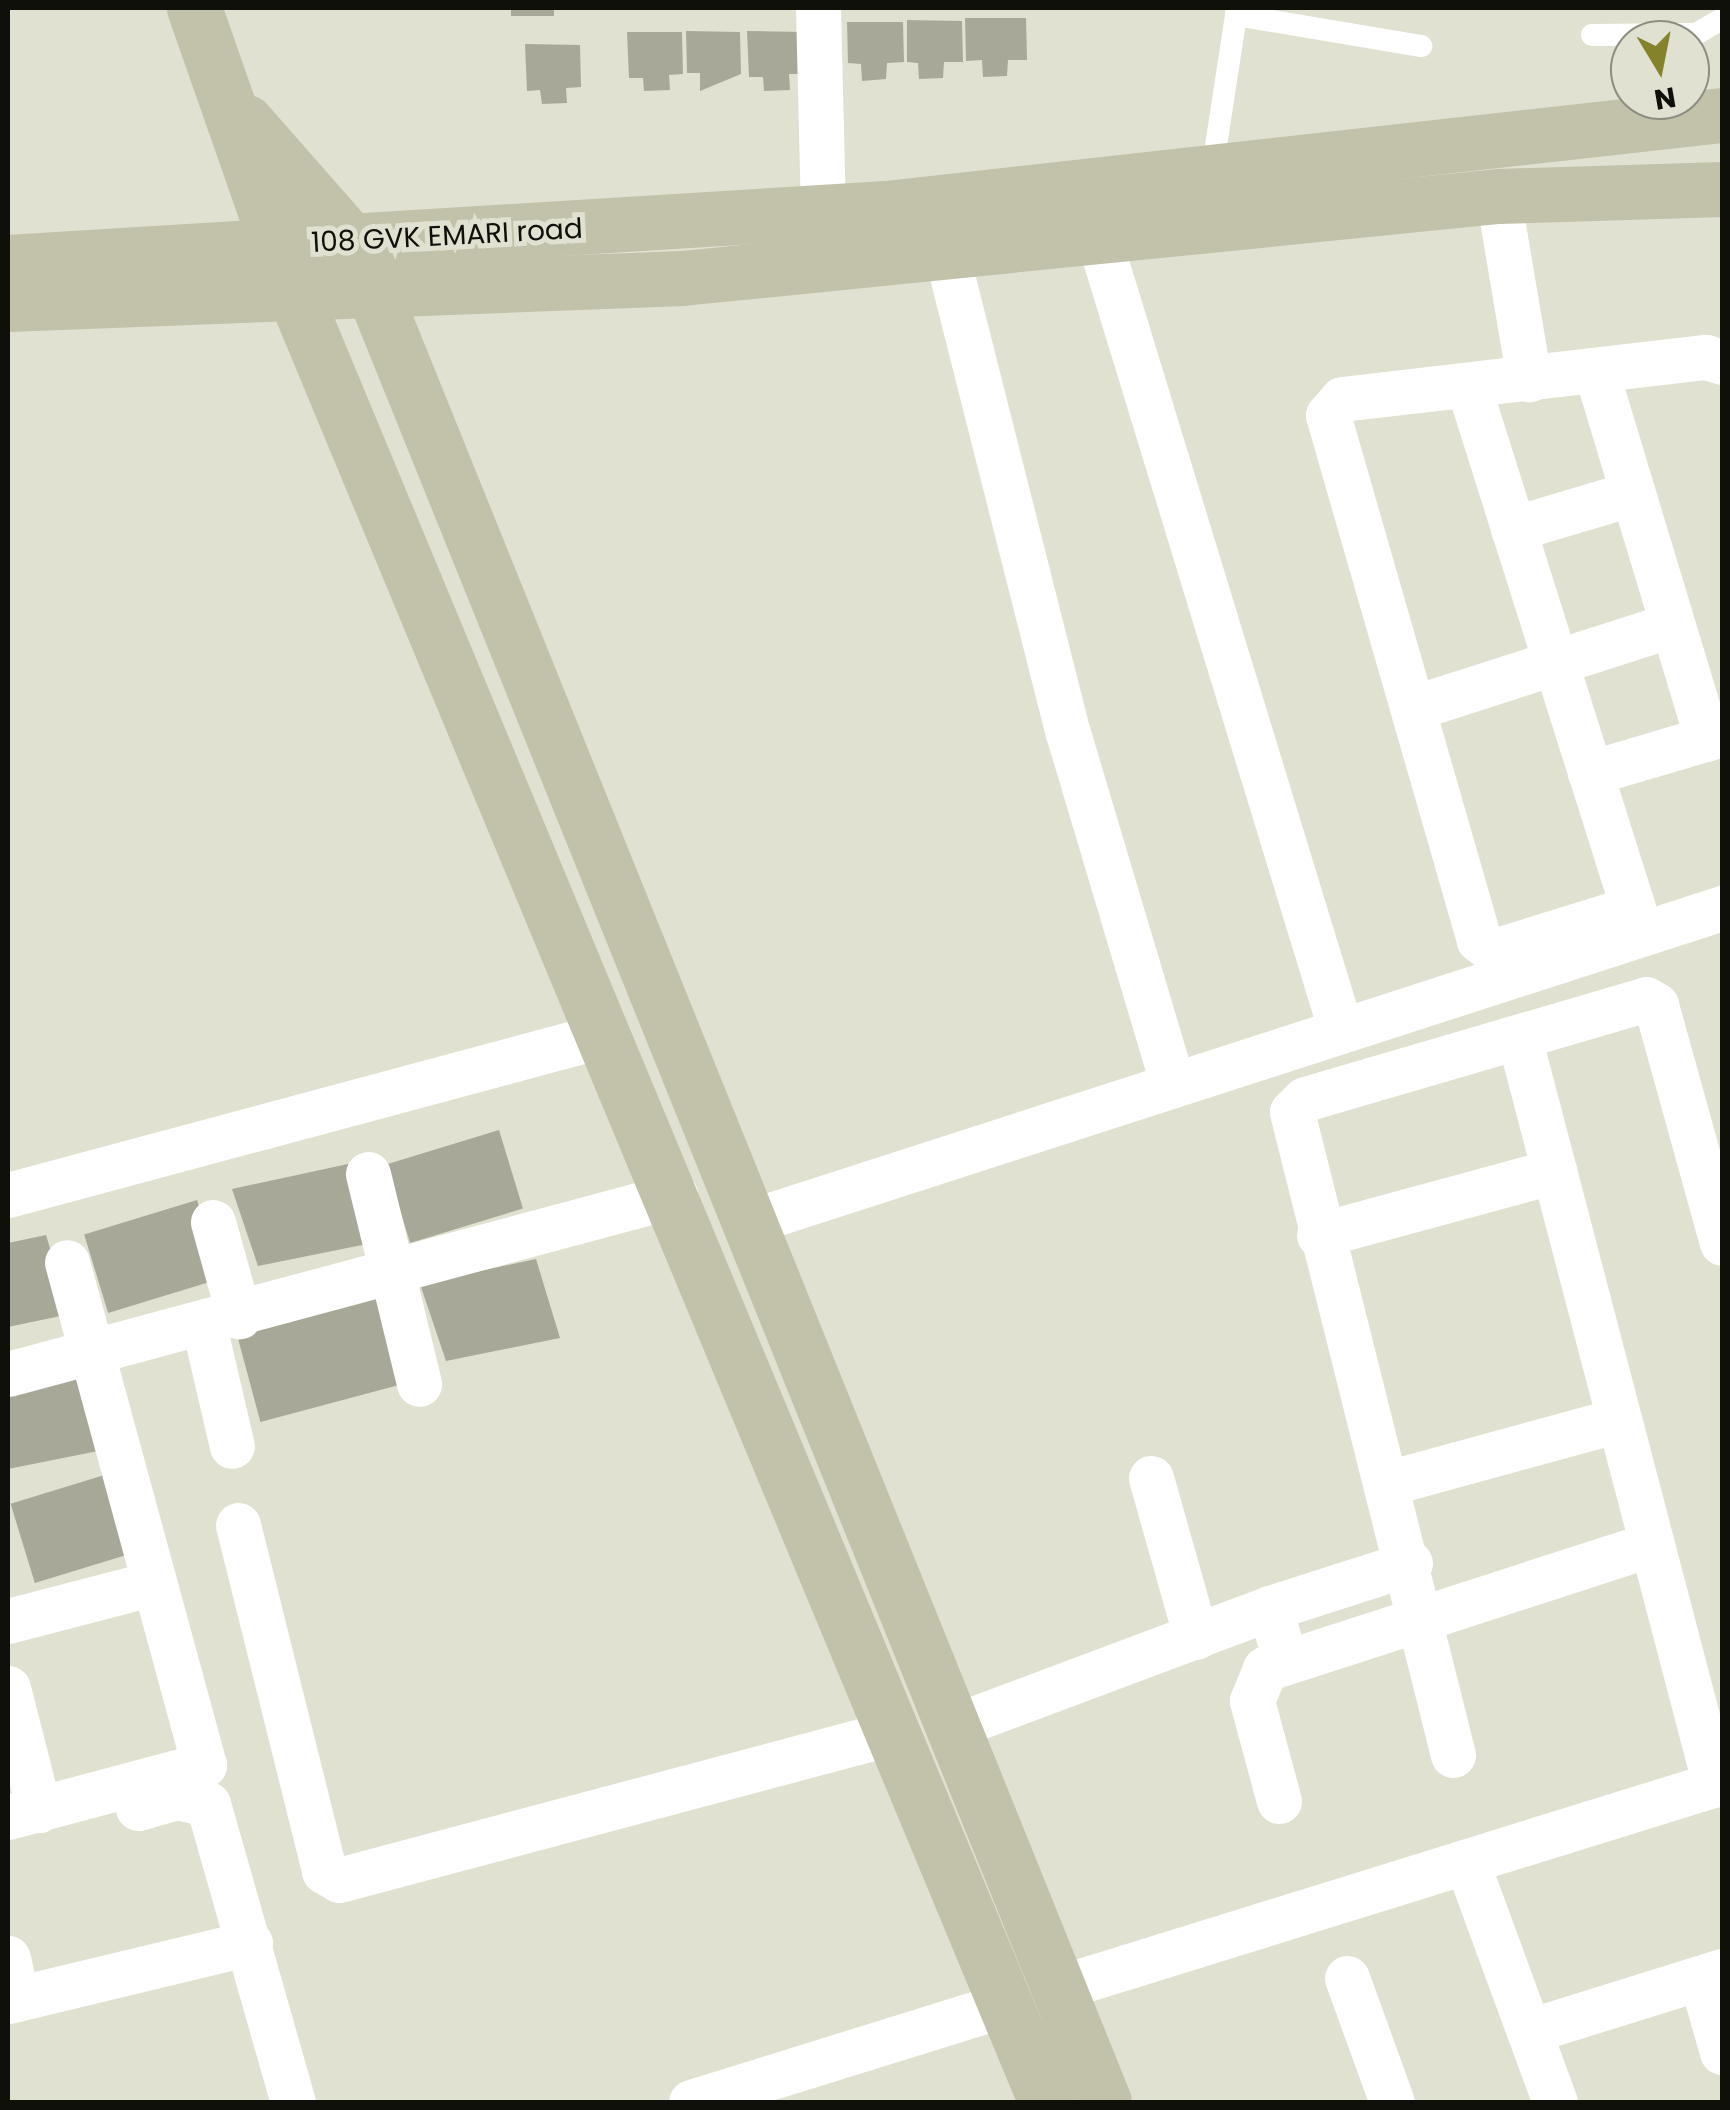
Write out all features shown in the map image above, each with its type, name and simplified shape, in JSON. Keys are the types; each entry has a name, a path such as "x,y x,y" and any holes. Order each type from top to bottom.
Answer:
{"street":[{"path":"194,8 237,112 274,242 294,293 604,1036 675,1195 1046,2102"},
{"path":"818,8 823,212"},
{"path":"237,112 363,268 1104,2102"},
{"path":"8,304 294,293 363,268 682,278 1098,236 1213,198 1722,115"},
{"path":"1213,198 1722,190"},
{"path":"1498,196 1529,379"},
{"name":"108 GVK EMARI road","path":"8,262 274,242 363,268 823,212 1213,198"},
{"path":"1098,236 1341,1030"},
{"path":"946,252 1068,733 1173,1085"},
{"path":"1722,362 1342,398 1328,415 1416,706 1481,944 1494,950 1722,908"},
{"path":"1590,773 1715,737 1672,625 1596,372"},
{"path":"1468,384 1638,921"},
{"path":"1512,529 1633,493"},
{"path":"1416,706 1672,625"},
{"path":"746,1223 1341,1030 1638,921 1722,879"},
{"path":"1453,1755 1410,1563 1319,1235 1292,1112 1306,1100 1637,998 1656,1005 1722,1244"},
{"path":"8,1194 604,1036"},
{"path":"691,2102 1060,1992 1718,1784 1519,1037"},
{"path":"1319,1235 1554,1171"},
{"path":"368,1174 419,1384"},
{"path":"8,1374 92,1358 675,1195"},
{"path":"213,1222 232,1446"},
{"path":"10,1707 23,1813 204,1765 67,1262"},
{"path":"1388,1484 1619,1420"},
{"path":"1151,1478 1196,1637"},
{"path":"238,1525 324,1871 339,1880 895,1732"},
{"path":"1279,1800 1252,1701 1265,1669 1651,1544"},
{"path":"952,1727 1270,1608 1410,1563"},
{"path":"8,1621 154,1583"},
{"path":"1270,1608 1285,1660"},
{"path":"8,1846 177,1797 208,1804 294,2102"},
{"path":"1466,1864 1555,2102"},
{"path":"11,1986 250,1942"},
{"path":"1529,2030 1712,1974 1722,2052"},
{"path":"1347,1978 1392,2102"}],"lane":[{"path":"1213,198 1236,11 1421,46"},
{"path":"1592,35 1696,34 1722,18"}],"building":[{"path":"511,8 554,8 554,16 511,16"},
{"path":"965,18 1026,18 1027,60 1008,60 1007,76 983,77 982,60 966,61"},
{"path":"907,20 962,21 963,62 944,62 943,78 919,79 918,63 907,62"},
{"path":"847,22 903,22 904,62 887,63 886,79 862,81 861,64 848,63"},
{"path":"686,31 740,32 741,74 700,91 700,73 687,73"},
{"path":"747,31 802,32 803,74 789,74 790,90 764,91 763,77 749,77"},
{"path":"627,32 682,32 683,74 669,75 670,90 644,91 643,78 629,78"},
{"path":"525,44 580,45 581,87 566,88 567,103 542,104 540,90 527,91"},
{"path":"499,1130 523,1208 410,1243 386,1164"},
{"path":"348,1164 372,1243 258,1266 232,1189"},
{"path":"197,1200 221,1278 108,1313 84,1234"},
{"path":"46,1235 70,1314 8,1327 8,1243"},
{"path":"536,1259 560,1338 446,1361 420,1284"},
{"path":"386,1288 411,1382 260,1422 235,1328"},
{"path":"84,1370 108,1449 8,1469 8,1386"},
{"path":"111,1473 135,1552 35,1583 11,1504"}]}
